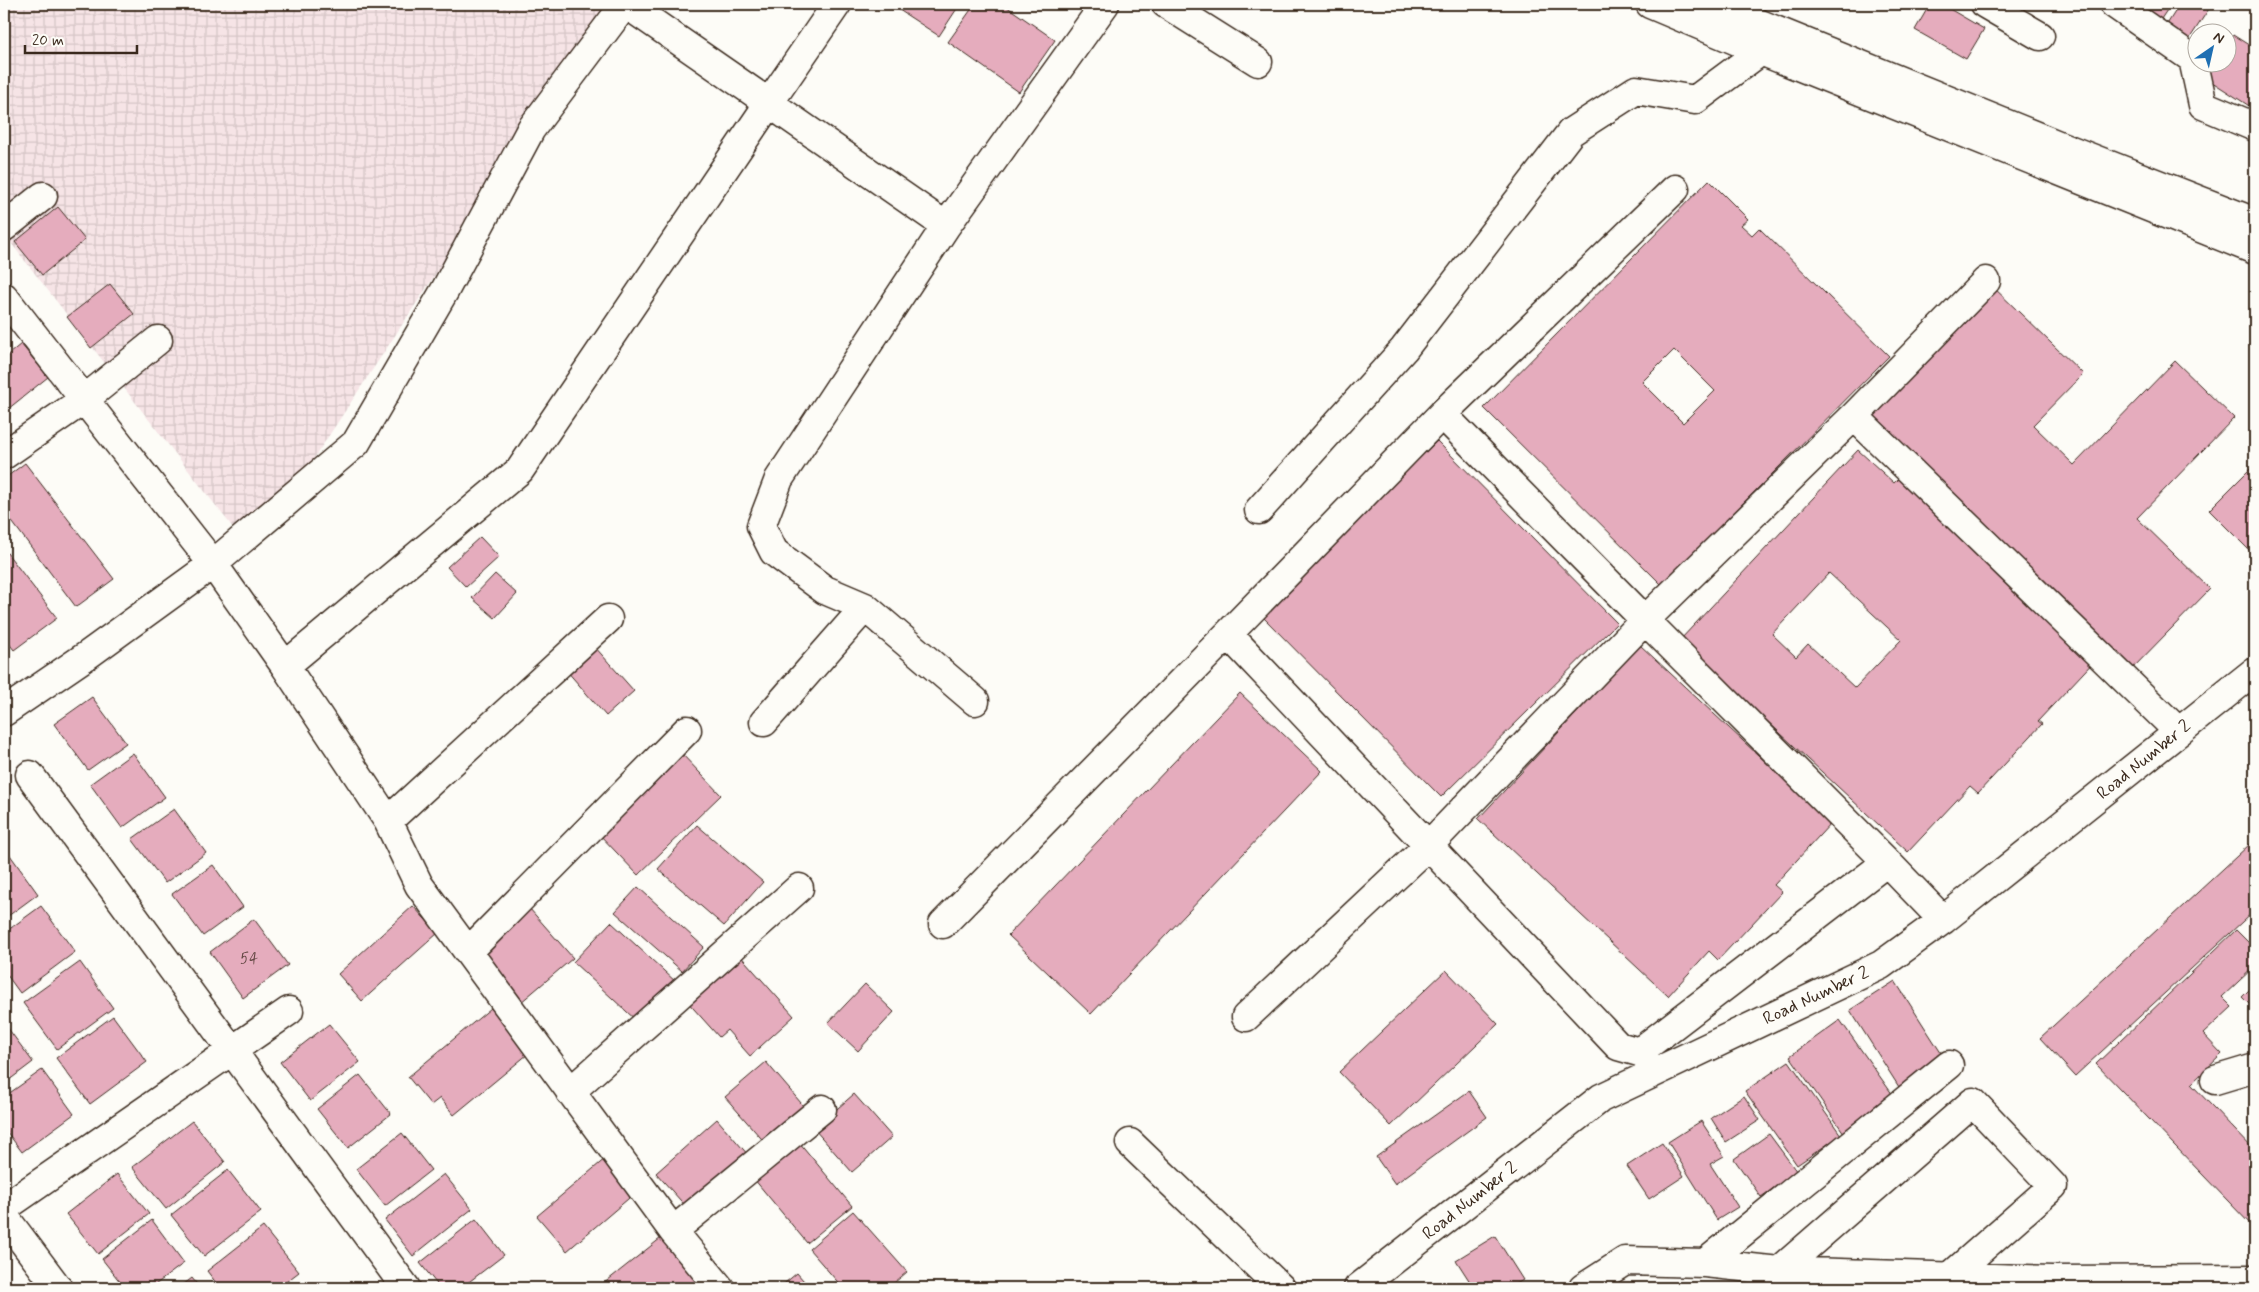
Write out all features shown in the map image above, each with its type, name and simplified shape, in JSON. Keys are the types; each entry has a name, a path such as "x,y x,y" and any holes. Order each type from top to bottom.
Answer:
{"street":[{"path":"4,712 89,654 213,564 356,443 445,290 531,130 625,4 946,226"},
{"path":"285,666 520,470 837,4"},
{"path":"975,701 865,607 825,590 774,552 761,526 779,479 946,226 1105,4"},
{"path":"1166,4 1258,62"},
{"path":"1650,4 1761,51 2255,250"},
{"path":"1711,4 2016,128 2255,222"},
{"path":"1985,4 2040,36"},
{"path":"2114,4 2193,59 2203,105 2255,127"},
{"path":"1259,510 1404,348 1570,132 1636,90 1695,100 1761,51"},
{"path":"943,924 1442,414 1675,189"},
{"path":"4,227 43,196"},
{"path":"1246,1017 1428,846 1645,620 1854,416 1986,281"},
{"path":"4,297 213,564 285,666 388,821 419,885 673,1231 720,1288"},
{"path":"4,455 85,399 158,340"},
{"path":"1442,414 1943,920"},
{"path":"1854,416 2178,731"},
{"path":"764,722 865,607"},
{"path":"388,821 608,619"},
{"path":"1228,634 1618,1046 1640,1052 1887,862"},
{"name":"Road Number 2","path":"1358,1288 1601,1098 1881,965 1943,920 2255,671"},
{"path":"468,952 687,730"},
{"path":"30,775 406,1288"},
{"path":"570,1092 799,888"},
{"path":"4,1208 231,1050 289,1012"},
{"path":"1705,1263 1949,1065"},
{"path":"2215,1080 2255,1068"},
{"path":"1779,1271 1973,1102 2053,1186 1944,1282"},
{"path":"673,1231 822,1109"},
{"path":"1130,1143 1281,1288"},
{"path":"4,1216 58,1288"},
{"path":"1583,1288 1625,1261 1705,1263 1779,1271 1944,1282 2048,1284 2255,1279"}],"shaded area":[{"path":"4,4 614,4 252,552 4,234"}],"building":[{"path":"890,4 960,4 939,36"},
{"path":"975,4 1003,4 1055,40 1019,92 948,42"},
{"path":"1930,4 1941,4 1984,29 1966,59 1915,30"},
{"path":"2132,4 2171,4 2159,22"},
{"path":"2180,4 2212,4 2200,22 2186,22 2186,40 2166,26"},
{"path":"2236,37 2255,49 2254,109 2206,78 2210,72 2236,72"},
{"path":"1709,180 1748,219 1741,225 1752,235 1759,228 1889,356 1662,585 1484,408","holes":["1674,350 1715,391 1683,423 1642,382"]},
{"path":"58,207 85,240 42,275 15,242"},
{"path":"1988,282 2083,374 2033,425 2074,465 2175,361 2234,418 2137,518 2210,589 2128,673 1860,414"},
{"path":"110,284 134,314 91,348 67,317"},
{"path":"21,344 48,377 8,409 4,404 4,358"},
{"path":"1437,441 1617,623 1441,797 1261,615"},
{"path":"1858,450 1894,483 1902,475 2098,657 2038,721 2042,724 1978,793 1970,786 1908,852 1680,640","holes":["1829,573 1901,640 1855,688 1808,644 1796,657 1772,634"]},
{"path":"25,463 114,579 76,607 4,511 4,479"},
{"path":"2255,464 2255,556 2209,510"},
{"path":"480,537 499,557 466,587 447,567"},
{"path":"4,549 57,618 14,650 4,637"},
{"path":"495,574 517,594 495,618 472,598"},
{"path":"1640,645 1831,823 1774,885 1782,892 1718,960 1709,951 1668,996 1478,819"},
{"path":"594,646 634,691 606,716 566,670"},
{"path":"1240,693 1322,771 1091,1014 1008,935"},
{"path":"92,697 126,743 88,770 54,724"},
{"path":"680,752 721,795 638,875 597,832"},
{"path":"133,753 165,797 122,828 90,784"},
{"path":"174,809 206,853 165,883 132,839"},
{"path":"697,825 763,882 724,926 658,869"},
{"path":"2250,844 2255,850 2255,910 2075,1076 2040,1038"},
{"path":"4,849 38,894 4,919"},
{"path":"213,865 243,907 203,936 172,894"},
{"path":"638,887 704,947 682,971 615,912"},
{"path":"41,906 75,952 20,993 4,971 4,933"},
{"path":"413,906 438,933 362,1001 338,974"},
{"path":"529,908 573,958 520,1003 476,953"},
{"path":"254,919 288,965 243,998 210,952"},
{"path":"611,922 677,983 639,1023 573,962"},
{"path":"2236,930 2255,949 2255,966 2222,997 2232,1007 2203,1034 2222,1054 2191,1084 2255,1151 2255,1229 2096,1064"},
{"path":"737,952 794,1016 750,1056 727,1030 719,1037 685,999"},
{"path":"80,962 113,1008 57,1049 23,1003"},
{"path":"1446,970 1498,1024 1391,1126 1339,1072"},
{"path":"1895,981 1945,1059 1899,1087 1850,1010"},
{"path":"865,984 894,1012 858,1051 828,1023"},
{"path":"2255,984 2255,1010 2242,997"},
{"path":"491,1008 528,1054 454,1115 440,1098 431,1105 408,1077"},
{"path":"113,1016 147,1062 90,1104 56,1058"},
{"path":"1840,1020 1895,1098 1844,1133 1790,1056"},
{"path":"4,1023 33,1062 4,1084"},
{"path":"329,1024 360,1062 310,1101 280,1062"},
{"path":"1789,1061 1841,1135 1797,1165 1745,1091"},
{"path":"766,1062 807,1110 767,1145 725,1097"},
{"path":"42,1070 74,1114 22,1152 4,1128 4,1097"},
{"path":"360,1075 391,1114 348,1148 317,1109"},
{"path":"1469,1091 1487,1117 1395,1184 1376,1157"},
{"path":"854,1094 892,1137 852,1172 814,1129"},
{"path":"1744,1096 1760,1120 1726,1142 1711,1118"},
{"path":"717,1119 749,1156 689,1210 656,1173"},
{"path":"192,1121 225,1162 166,1209 132,1167"},
{"path":"1701,1121 1724,1156 1710,1164 1738,1207 1717,1220 1668,1142"},
{"path":"402,1133 431,1170 385,1206 356,1169"},
{"path":"1769,1134 1797,1172 1761,1197 1734,1159"},
{"path":"799,1142 852,1206 807,1243 754,1179"},
{"path":"1662,1143 1684,1176 1649,1199 1627,1166"},
{"path":"606,1158 635,1193 567,1251 537,1216"},
{"path":"228,1170 261,1212 204,1256 171,1215"},
{"path":"117,1174 149,1214 98,1254 66,1214"},
{"path":"444,1174 472,1209 413,1256 385,1220"},
{"path":"853,1211 907,1272 888,1288 843,1288 809,1249"},
{"path":"476,1219 504,1255 461,1288 440,1288 420,1263"},
{"path":"152,1220 184,1263 151,1288 125,1288 102,1259"},
{"path":"263,1227 299,1272 278,1288 220,1288 207,1271"},
{"path":"666,1234 700,1277 686,1288 598,1288"},
{"path":"1495,1236 1523,1280 1510,1288 1474,1288 1456,1260"},
{"path":"797,1273 810,1288 779,1288"},
{"path":"192,1278 200,1288 179,1288"}]}
